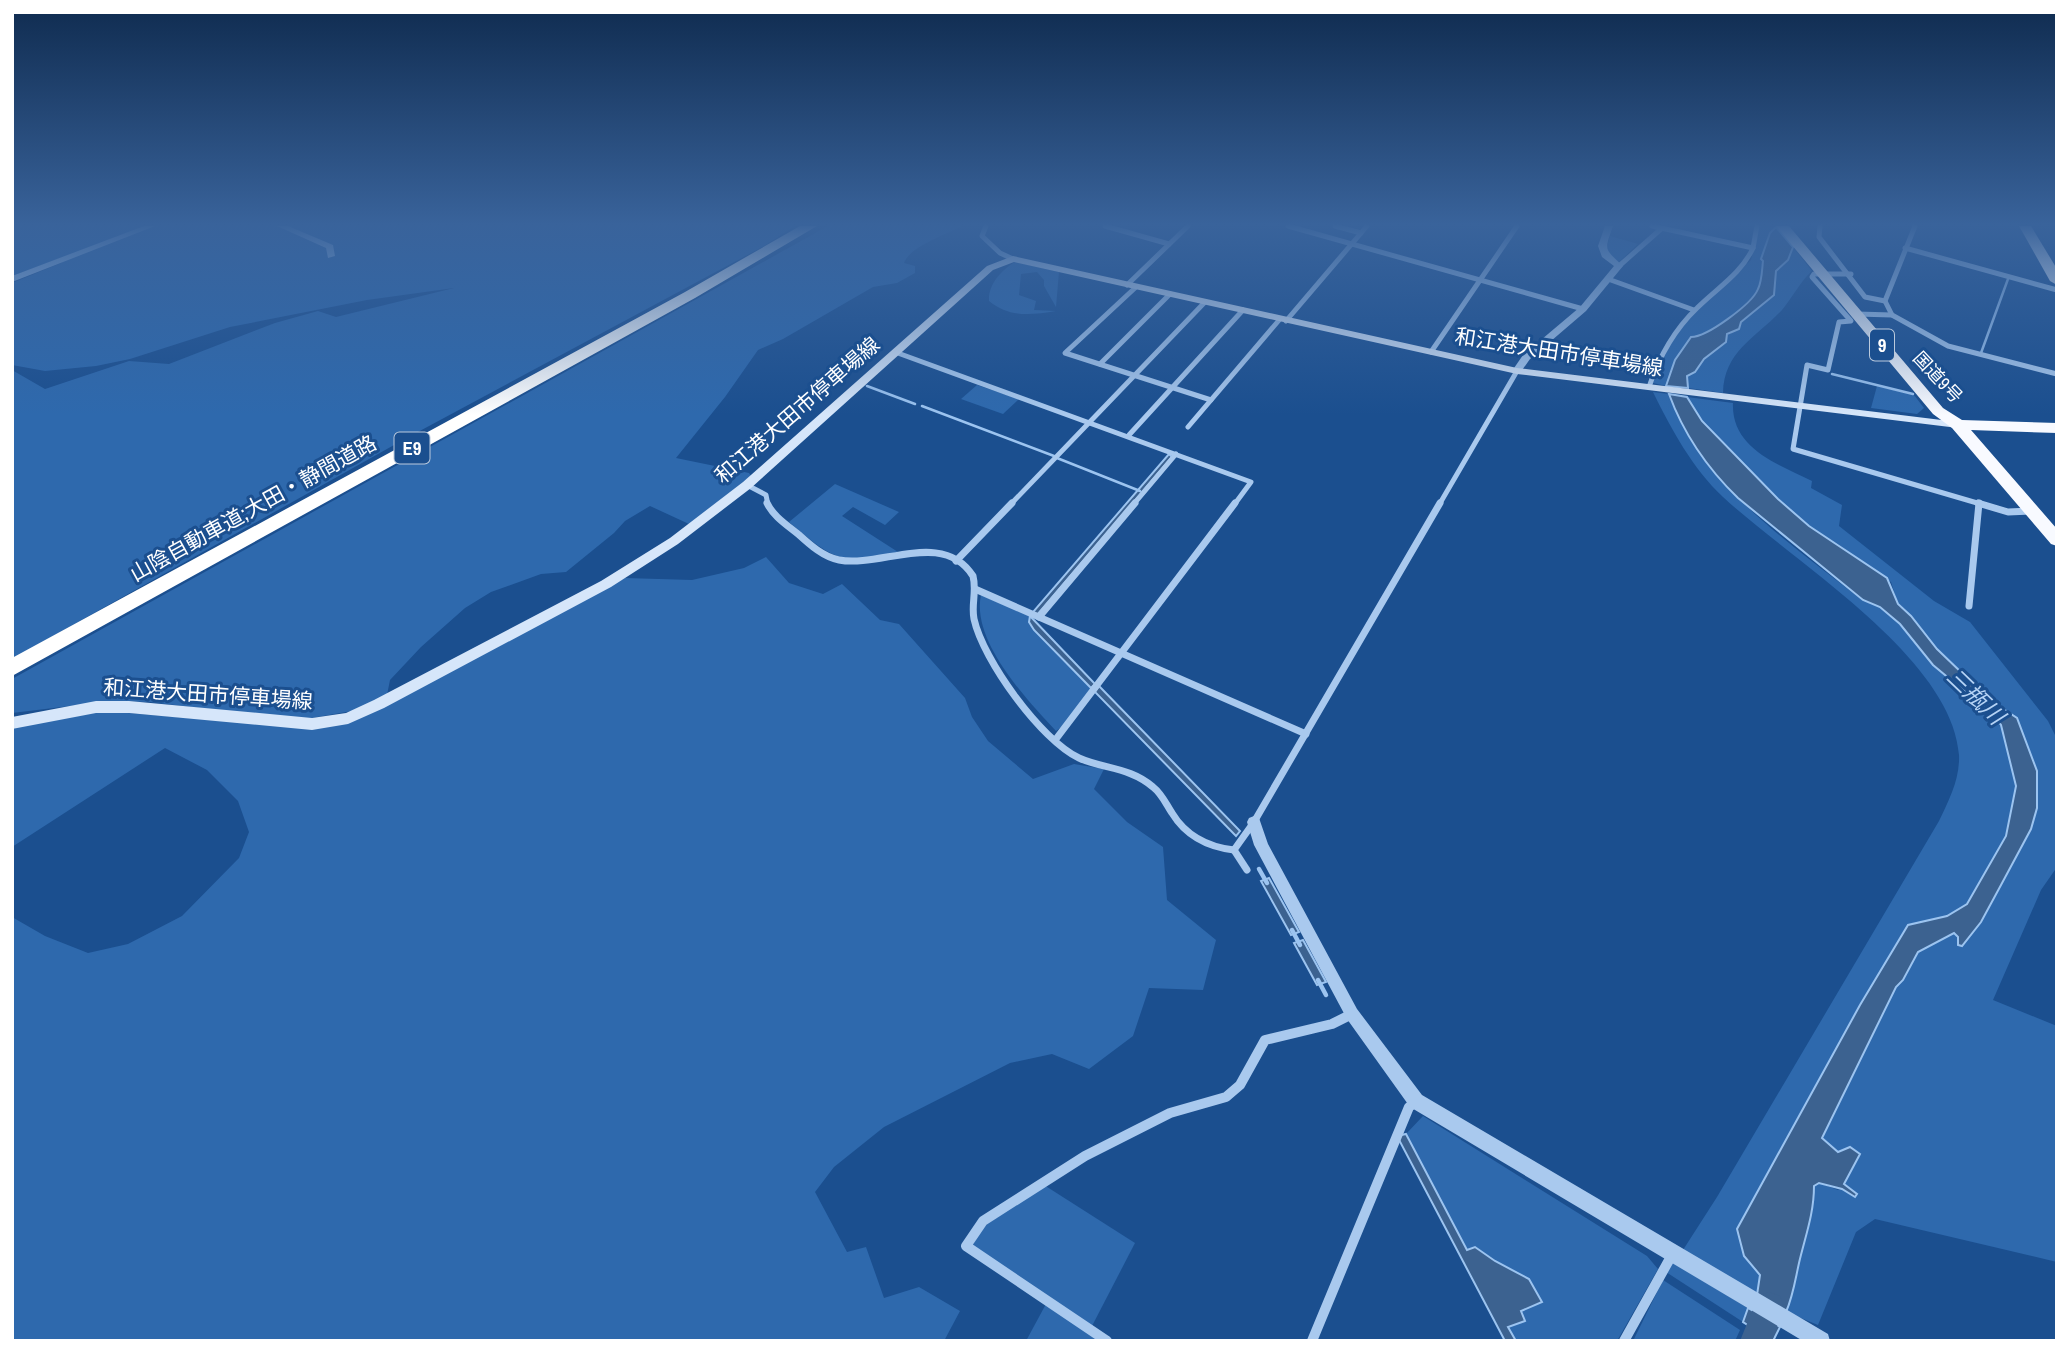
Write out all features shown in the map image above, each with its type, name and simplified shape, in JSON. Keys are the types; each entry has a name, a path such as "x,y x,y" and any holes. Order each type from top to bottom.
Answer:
{"highway":[{"name":"山陰自動車道;大田・静間道路","path":"12,668 700,289"},
{"name":"国道9号","path":"1841,289 1938,411 1958,425 2053,532"},
{"path":"1958,425 2057,428"}],"main road":[{"name":"和江港大田市停車場線","path":"12,723 96,707 129,707 312,724 348,718 606,584 674,541 747,485 966,289"},
{"name":"和江港大田市停車場線","path":"1146,289 1517,370 1958,425"}],"street":[{"path":"1128,289 1065,353 1211,400"},
{"path":"1188,427 1311,289"},
{"path":"1431,352 1474,289"},
{"path":"1512,289 1583,309"},
{"path":"1234,850 1254,822 1306,734 1517,370 1527,357 1583,309 1600,289"},
{"path":"1636,289 1694,310"},
{"path":"1653,388 1665,346 1694,310 1718,289"},
{"path":"1823,289 1851,321 1839,322 1828,370 1808,365 1793,449 2008,512 2032,511"},
{"path":"1860,289 1865,297 1885,301"},
{"path":"1889,289 1885,301 1892,314"},
{"path":"1100,364 1170,294"},
{"path":"956,561 1205,302"},
{"path":"1129,435 1243,310"},
{"path":"1862,314 1892,314 1948,346 2057,374"},
{"path":"895,352 1251,482 1056,739"},
{"path":"1039,617 1176,454"},
{"path":"747,485 766,495 768,506 774,514 826,555 838,560 881,560 905,552 923,552 956,561 973,575 975,589 972,616 1000,677 1056,739 1079,758 1130,773 1152,786 1165,799 1180,825 1197,840 1222,850 1234,850"},
{"path":"1969,606 1979,503"},
{"path":"975,589 1306,734"},
{"path":"1254,822 1261,845 1349,1016 1416,1101 1821,1341"},
{"path":"1234,850 1247,870"},
{"path":"1107,1341 966,1246 983,1221 1084,1156 1170,1113 1226,1097 1240,1085 1265,1040 1334,1023 1349,1016"},
{"path":"1312,1341 1409,1107 1416,1101"},
{"path":"1624,1341 1674,1253"}],"shaded area":[{"path":"12,289 446,289 367,300 230,327 130,359 96,366 45,371 12,365"},
{"path":"449,289 684,289 403,440 12,659 12,370 45,389 129,361 169,364 275,323 318,311 336,317"},
{"path":"714,289 869,289 783,339 758,350 725,397 676,458 749,473 751,476 689,524 650,506 625,521 566,572 541,574 491,592 465,608 421,647 390,680 387,695 352,711 300,720 150,702 112,701 12,713 12,679"},
{"path":"991,289 1020,289 1019,295 1036,301 1034,310 1056,311 1013,313 989,301"},
{"path":"1046,289 1058,289 1056,307"},
{"path":"1720,289 1758,289 1736,313 1698,337 1675,360 1666,386 1653,383 1671,342 1690,317"},
{"path":"1774,289 1797,289 1782,310 1735,356 1729,366 1723,393 1688,388 1685,378 1697,370 1721,340 1739,329 1740,322 1774,295"},
{"path":"977,385 1019,399 1003,414 961,399"},
{"path":"1877,386 1914,395 1924,408 1917,414 1871,408"},
{"path":"1653,392 1669,394 1684,427 1703,457 1750,510 1862,600 1880,606 1900,624 1933,665 1992,715 2001,725 2016,786 2006,836 1967,904 1947,916 1908,925 1737,1229 1744,1256 1760,1274 1757,1295 1683,1250 1939,821 1956,781 1959,755 1950,718 1929,682 1899,647 1864,613 1712,486 1683,448"},
{"path":"1687,397 1733,403 1734,419 1748,443 1771,461 1812,481 1811,488 1842,505 1839,526 1934,601 1970,622 2048,721 2057,739 2057,867 2041,890 1993,1000 2057,1026 2057,1262 1875,1219 1856,1232 1818,1325 1786,1312 1809,1225 1814,1186 1819,1183 1842,1189 1855,1197 1844,1184 1838,1152 1822,1139 1896,987 1903,980 1918,952 1954,933 1962,946 1981,922 2037,808 2037,771 2017,718 1991,701 1937,649 1898,604 1891,582 1809,526 1778,499 1702,421"},
{"path":"835,484 899,512 885,525 853,507 842,516 898,552 862,558 838,556 817,545 789,522"},
{"path":"766,557 789,583 823,594 842,584 880,620 899,624 965,698 972,717 988,741 1033,779 1074,764 1104,769 1094,789 1127,822 1163,847 1167,900 1216,940 1203,990 1149,988 1133,1036 1089,1069 1052,1054 1010,1063 884,1127 834,1167 815,1192 847,1252 866,1247 884,1298 919,1287 960,1311 944,1341 12,1341 12,917 45,936 88,953 128,944 182,916 239,858 249,832 238,801 207,770 165,748 12,847 12,728 104,711 317,729 625,578 692,580 744,568"},
{"path":"981,595 1030,616 1034,630 1091,688 1064,725 1056,731 1017,686 993,650 984,631 980,613"},
{"path":"1423,1116 1647,1256 1658,1269 1617,1341 1516,1341 1508,1327 1520,1311 1542,1301 1529,1279 1475,1247 1467,1250 1406,1134"},
{"path":"1044,1185 1135,1243 1092,1326 972,1247 981,1228"},
{"path":"1672,1262 1748,1308 1743,1322 1666,1272"},
{"path":"1663,1280 1740,1330 1735,1341 1633,1341"},
{"path":"1046,1304 1099,1341 1026,1341"}],"water":[{"path":"1758,289 1774,289 1774,295 1741,322 1739,329 1727,334 1726,342 1704,359 1695,372 1687,376 1688,388 1666,386 1675,360 1691,337 1718,326"},
{"path":"1669,394 1687,397 1702,421 1778,499 1809,526 1887,578 1898,604 1937,649 1991,701 2017,718 2037,771 2037,808 2031,829 1981,922 1962,946 1958,945 1958,937 1954,933 1918,952 1903,980 1896,987 1822,1138 1838,1152 1850,1147 1860,1154 1844,1184 1857,1194 1855,1197 1842,1189 1819,1183 1814,1186 1809,1225 1786,1312 1757,1295 1760,1275 1744,1256 1737,1229 1860,1005 1908,925 1947,916 1967,904 2006,836 2016,786 2001,725 1993,715 1933,665 1900,624 1880,607 1863,600 1738,498 1716,475 1698,450"},
{"path":"1169,454 1172,457 1037,615 1033,612"},
{"path":"1030,616 1095,684 1091,688 1034,630 1029,622"},
{"path":"1099,686 1240,831 1236,836 1095,692"},
{"path":"1269,878 1299,932 1291,935 1261,881"},
{"path":"1303,940 1326,982 1317,985 1294,943"},
{"path":"1406,1134 1467,1250 1475,1247 1529,1279 1542,1302 1521,1311 1525,1321 1508,1327 1516,1341 1505,1341 1397,1136"},
{"path":"1748,1308 1780,1327 1773,1341 1743,1322"}],"waterway":[{"path":"1981,353 2004,289"},
{"path":"1832,374 1913,394"},
{"path":"867,386 915,404"},
{"path":"922,406 1054,456"},
{"path":"1057,458 1140,491"},
{"path":"1259,869 1267,883"},
{"path":"1292,930 1300,945"},
{"path":"1318,980 1326,995"},
{"name":"三瓶川","path":"1756,1341 1769,1307"}]}
